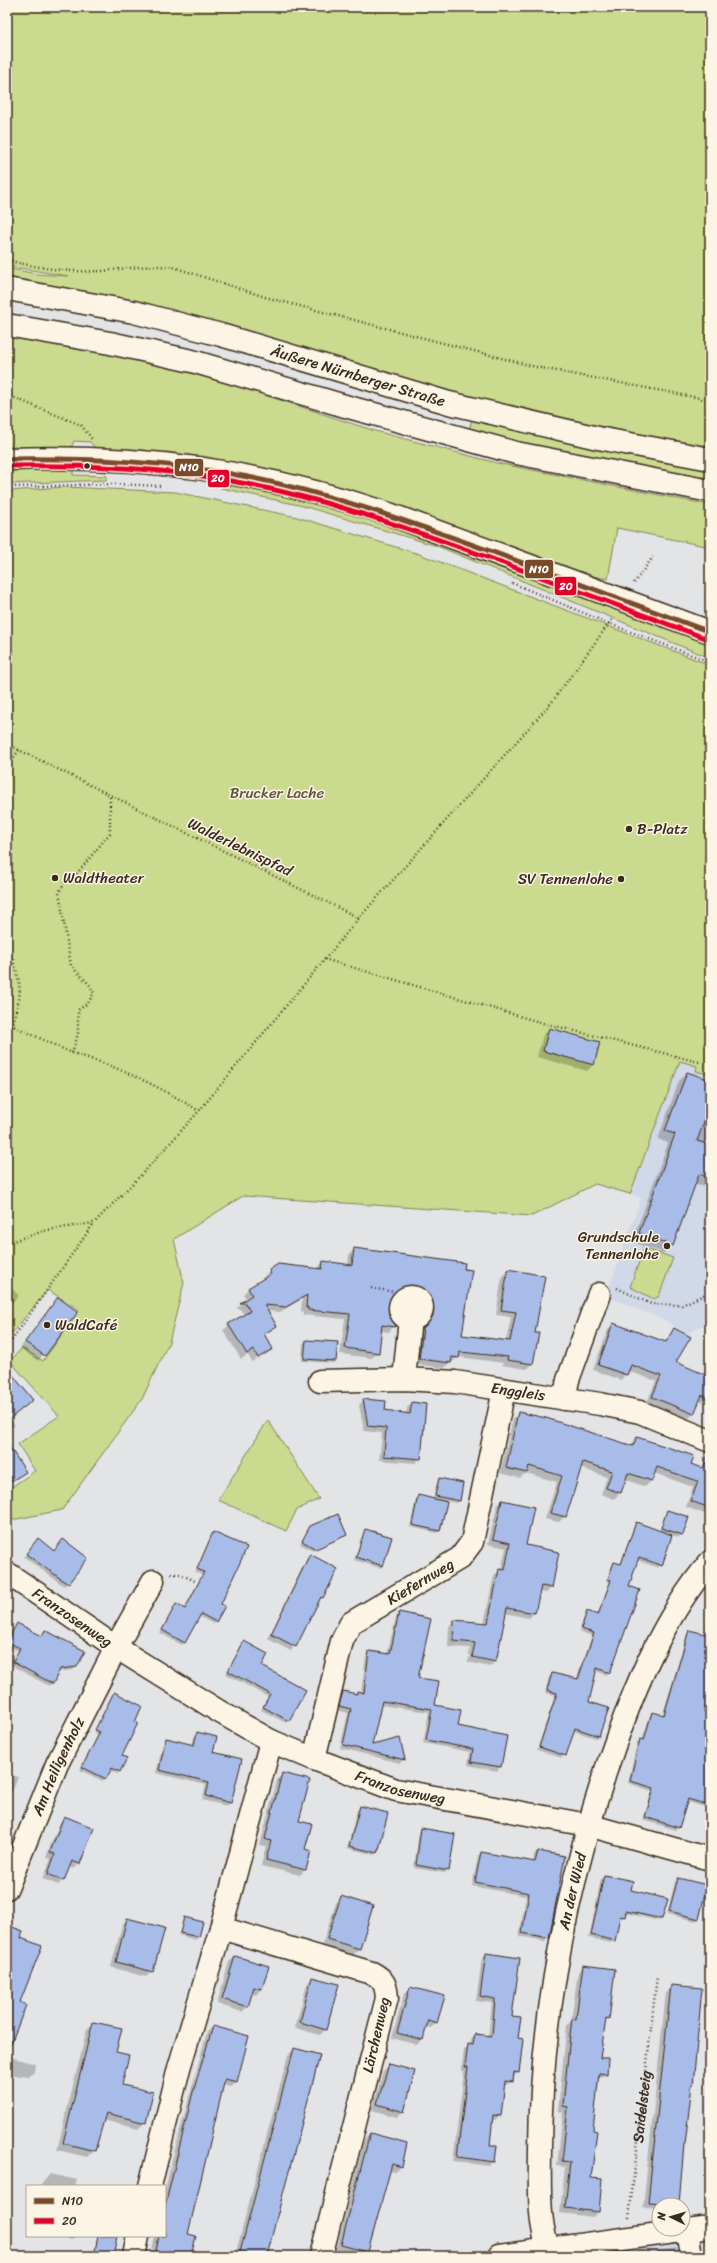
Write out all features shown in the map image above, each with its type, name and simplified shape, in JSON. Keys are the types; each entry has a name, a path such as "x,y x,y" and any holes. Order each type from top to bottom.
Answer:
{"main road":[{"name":"Äußere Nürnberger Straße","path":"7,289 134,312 221,335 449,403 598,438 710,459"},
{"name":"Äußere Nürnberger Straße","path":"7,325 110,342 192,361 345,406 516,453 710,491"},
{"path":"7,460 104,459 171,464 218,470 261,478 335,496 421,525 710,632"},
{"path":"564,1399 568,1380 605,1289"},
{"path":"404,1379 408,1308"},
{"name":"Enggleis","path":"320,1381 404,1379 455,1382 640,1412 710,1441"},
{"name":"Kiefernweg","path":"314,1760 342,1641 351,1623 460,1558 472,1542 504,1390"},
{"name":"An der Wied","path":"550,2252 543,2220 540,2171 540,2097 544,2053 559,1951 588,1825 636,1684 677,1609 710,1562"},
{"name":"Franzosenweg","path":"7,1573 117,1648 220,1712 271,1741 314,1760 396,1790 588,1825 710,1859"},
{"name":"Franzosenweg","path":"117,1648 153,1581"},
{"name":"Am Heiligenholz","path":"7,1888 49,1781 117,1648"},
{"path":"150,2185 179,2068 221,1928 271,1741"},
{"name":"Lärchenweg","path":"221,1928 372,1973 381,1978 386,1987 387,1998 321,2256"},
{"path":"691,2229 710,2227"},
{"path":"499,2256 550,2252 651,2235"},
{"path":"134,2256 138,2237"},
{"path":"688,2237 691,2256"}],"path":[{"path":"7,260 31,266 78,272 157,265 173,267 265,296 536,367 710,400"},
{"path":"7,395 81,425 97,446 104,459"},
{"path":"7,487 114,484 164,486"},
{"path":"510,582 610,624 710,662"},
{"path":"7,1347 94,1223 199,1111 359,918 552,702 610,624"},
{"name":"Walderlebnispfad","path":"7,744 359,918"},
{"path":"7,767 19,750"},
{"path":"72,1053 78,1034 78,1010 88,1003 94,993 90,984 70,966 59,892 66,881 75,876 110,833 110,795"},
{"path":"7,950 10,952 19,985 20,998 14,1014 13,1027"},
{"path":"324,959 542,1023 698,1062"},
{"path":"7,1023 72,1053 96,1060 168,1092 199,1111"},
{"path":"7,1242 47,1230 94,1223"},
{"path":"371,1288 400,1293 408,1308"},
{"path":"605,1289 650,1304 682,1305 710,1292"},
{"name":"Saidelsteig","path":"627,2238 657,1976"}],"shaded area":[{"name":"Grundschule Tennenlohe","path":"680,1061 697,1066 696,1071 710,1075 710,1321 687,1334 666,1321 606,1296 641,1198 630,1194"},
{"path":"681,2241 683,2256 572,2256"}],"green space":[{"path":"7,7 710,7 710,448 587,424 446,391 7,279 7,268 37,274 68,276 7,266"},
{"path":"7,337 111,354 213,378 375,431 497,463 710,505 710,547 617,528 608,579 582,574 382,502 258,467 202,456 96,449 90,442 74,441 71,448 7,450"},
{"path":"472,419 555,439 710,470 710,481 554,450 469,430"},
{"path":"73,468 73,475 107,476 107,480 7,484 7,470"},
{"path":"223,481 349,510 710,642 710,658 437,546 303,506 221,488"},
{"name":"Brucker Lache","path":"64,487 175,492 297,517 419,554 710,665 710,1075 696,1071 697,1066 680,1061 630,1194 595,1184 532,1216 243,1196 174,1239 184,1283 169,1342 142,1399 62,1510 7,1521 7,1490 35,1471 18,1444 59,1416 10,1361 22,1348 43,1361 79,1310 48,1290 7,1339 7,491"},
{"path":"644,1248 673,1258 659,1296 654,1299 630,1287"},
{"path":"268,1420 319,1499 297,1510 286,1531 218,1500"}],"building":[{"path":"549,1028 600,1042 594,1065 543,1051"},
{"path":"687,1072 710,1080 710,1105 697,1141 710,1145 710,1178 699,1174 673,1246 639,1233 675,1134 665,1131"},
{"path":"354,1248 465,1263 464,1269 472,1270 462,1335 510,1341 516,1312 501,1310 508,1269 545,1276 535,1333 539,1333 533,1364 507,1360 508,1357 460,1352 459,1358 452,1357 451,1363 419,1359 427,1297 399,1293 395,1327 382,1325 379,1353 345,1348 350,1314 308,1310 308,1307 306,1308 307,1295 286,1307 264,1305 277,1326 264,1334 273,1349 258,1358 254,1350 247,1354 228,1324 250,1311 245,1303 240,1303 252,1295 248,1288 271,1274 269,1270 278,1264 322,1269 323,1261 352,1265"},
{"path":"58,1297 78,1312 45,1356 25,1342"},
{"path":"613,1323 666,1342 674,1328 691,1337 676,1362 710,1377 710,1398 702,1395 694,1414 652,1397 661,1376 631,1365 627,1375 598,1365"},
{"path":"306,1340 338,1342 336,1361 304,1359"},
{"path":"7,1368 33,1400 7,1421"},
{"path":"363,1399 386,1401 385,1410 410,1414 412,1402 426,1404 421,1459 384,1456 386,1428 368,1426"},
{"path":"518,1412 546,1418 633,1446 637,1437 694,1456 691,1464 703,1468 708,1454 710,1454 710,1508 691,1501 698,1481 657,1467 652,1481 628,1473 621,1493 606,1488 612,1471 583,1462 566,1517 550,1513 562,1476 529,1466 527,1473 506,1468"},
{"path":"7,1443 26,1472 7,1484"},
{"path":"439,1478 463,1483 460,1501 435,1496"},
{"path":"418,1495 447,1502 440,1531 412,1525"},
{"path":"502,1500 534,1507 526,1545 559,1552 552,1588 541,1586 535,1613 507,1608 496,1662 472,1657 475,1643 453,1641 454,1620 488,1623 499,1569 505,1570 510,1543 493,1539"},
{"path":"667,1510 689,1517 683,1535 661,1528"},
{"path":"338,1514 347,1535 316,1549 302,1541 310,1526"},
{"path":"636,1522 672,1535 662,1566 639,1557 629,1586 640,1590 610,1673 597,1668 589,1702 609,1708 599,1736 575,1728 566,1756 539,1747 557,1693 547,1690 552,1673 578,1679 594,1633 581,1629 587,1611 598,1615 611,1580 608,1579 614,1562 621,1564"},
{"path":"365,1529 392,1537 383,1566 356,1557"},
{"path":"213,1532 247,1547 221,1604 225,1606 216,1622 201,1614 185,1643 162,1630 176,1604 185,1609 204,1572 197,1569"},
{"path":"38,1538 54,1551 63,1539 88,1558 68,1584 26,1554"},
{"path":"310,1554 338,1569 323,1598 321,1597 296,1647 271,1634"},
{"path":"399,1612 431,1619 418,1678 439,1681 435,1705 461,1710 458,1726 507,1736 501,1767 471,1762 473,1749 426,1740 432,1709 382,1701 372,1745 400,1738 405,1760 343,1745 351,1709 339,1706 343,1691 357,1694 357,1691 364,1693 369,1651 390,1654"},
{"path":"17,1623 42,1636 45,1630 85,1651 77,1667 60,1669 53,1684 13,1662 20,1648 7,1642"},
{"path":"689,1630 710,1635 710,1691 704,1712 710,1714 710,1806 688,1799 679,1828 645,1817 654,1788 630,1781 640,1739 644,1740 652,1712 664,1715"},
{"path":"244,1641 268,1654 262,1666 306,1690 289,1721 263,1707 270,1694 228,1671"},
{"path":"114,1692 142,1706 135,1722 138,1723 122,1756 127,1758 120,1772 112,1768 106,1779 82,1767 100,1732 95,1730"},
{"path":"197,1732 217,1737 213,1752 242,1759 231,1803 206,1796 209,1782 159,1770 166,1738 194,1745"},
{"path":"282,1773 310,1780 299,1821 312,1824 305,1849 311,1851 306,1870 266,1860 271,1841 265,1839"},
{"path":"360,1806 388,1813 378,1853 349,1846"},
{"path":"64,1816 94,1828 80,1864 72,1861 64,1881 48,1874 55,1854 50,1852"},
{"path":"421,1828 455,1834 449,1871 416,1865"},
{"path":"538,1851 565,1856 549,1938 522,1933 529,1893 475,1882 481,1852 535,1862"},
{"path":"604,1875 633,1881 631,1890 668,1899 662,1919 626,1911 625,1917 620,1916 615,1941 591,1935"},
{"path":"678,1878 707,1885 699,1919 669,1911"},
{"path":"341,1896 373,1906 360,1949 327,1939"},
{"path":"184,1917 203,1922 199,1937 180,1933"},
{"path":"127,1918 165,1928 153,1972 116,1962"},
{"path":"7,1925 23,1931 21,1938 42,1946 20,2002 26,2005 8,2051"},
{"path":"486,1953 520,1958 512,2016 521,2017 518,2038 523,2039 519,2073 514,2072 513,2082 505,2081 501,2116 493,2115 490,2145 497,2145 495,2162 457,2157 468,2067 465,2067 468,2044 473,2045 475,2034 492,2036 495,1999 480,1996"},
{"path":"235,1956 269,1966 262,1989 254,1987 248,2007 222,1999"},
{"path":"583,1965 615,1969 609,2020 606,2019 600,2058 608,2058 607,2074 599,2073 593,2130 597,2131 591,2178 602,2179 599,2212 565,2208 570,2162 562,2161 568,2107 563,2106 572,2019 576,2019"},
{"path":"312,1977 339,1984 326,2030 300,2022"},
{"path":"671,1985 702,1988 693,2085 692,2084 684,2144 680,2197 651,2197 651,2202 648,2202"},
{"path":"410,1987 445,1996 437,2023 428,2020 423,2040 397,2033"},
{"path":"93,2022 122,2028 116,2052 129,2055 122,2085 153,2092 146,2123 106,2113 95,2151 63,2143"},
{"path":"213,2026 249,2036 237,2082 225,2079 188,2234 196,2236 191,2256 155,2256 159,2237 166,2237 166,2202 193,2092"},
{"path":"294,2048 320,2055 267,2256 239,2256"},
{"path":"389,2064 415,2071 404,2112 377,2104"},
{"path":"370,2133 407,2143 402,2167 392,2164 368,2252 341,2245"},
{"path":"98,2237 117,2237 113,2256 94,2256"}],"transit line":[{"name":"N10","path":"7,459 68,459 158,464 188,467 280,484 342,501 402,520 710,632"},
{"name":"20","path":"7,466 128,468 217,478 279,491 342,508 403,527 708,639"}],"place":[{"name":"B-Platz","path":"629,829"},
{"name":"Waldtheater","path":"55,878"},
{"name":"SV Tennenlohe","path":"621,879"},
{"name":"Grundschule Tennenlohe","path":"667,1246"},
{"name":"WaldCafé","path":"47,1325"}]}
